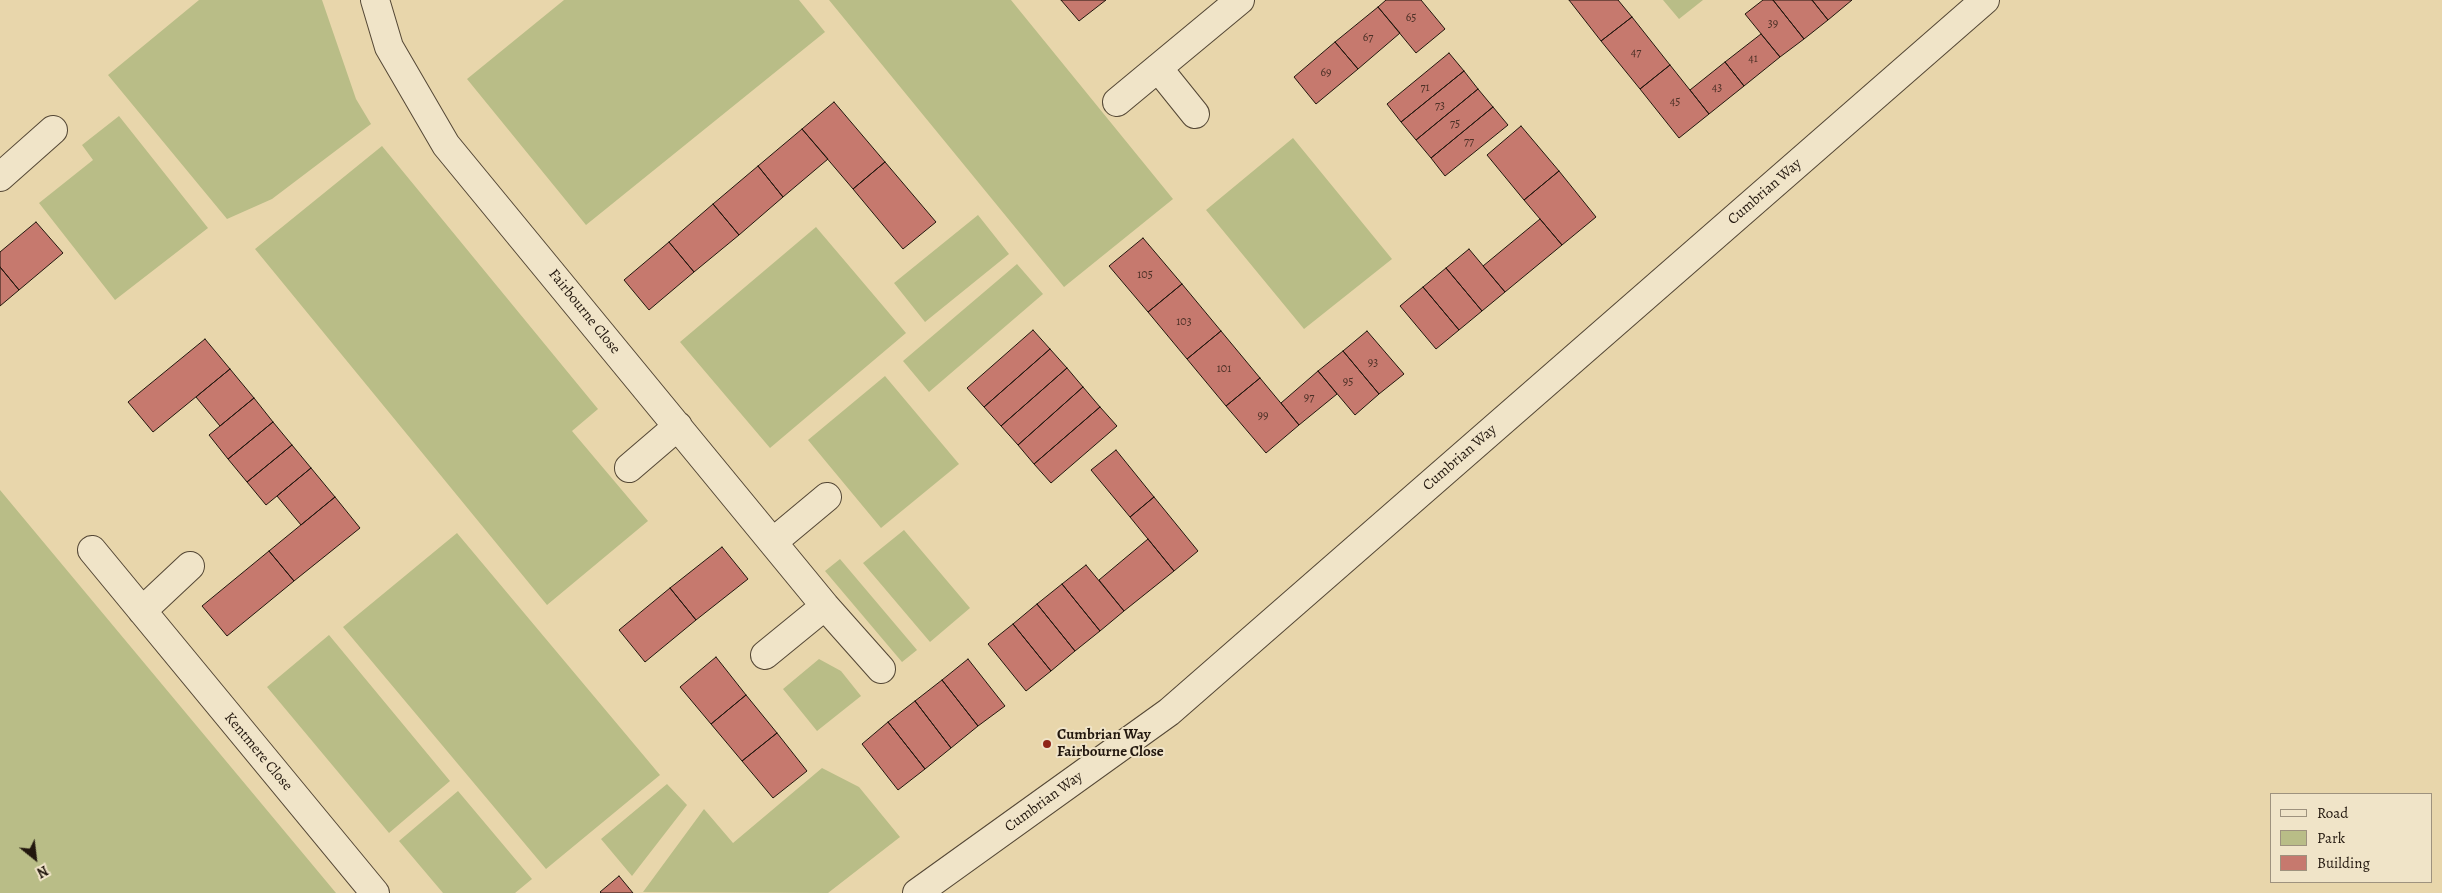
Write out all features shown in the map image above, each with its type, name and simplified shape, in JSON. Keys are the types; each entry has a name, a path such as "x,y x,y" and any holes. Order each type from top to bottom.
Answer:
{"street":[{"name":"Fairbourne Close","path":"375,0 389,48 446,145 825,606 881,669"},
{"path":"1117,102 1240,0"},
{"name":"Cumbrian Way","path":"917,893 1168,712 1985,0"},
{"path":"1158,68 1195,114"},
{"path":"0,177 53,130"},
{"path":"629,468 678,426"},
{"path":"773,542 827,497"},
{"name":"Kentmere Close","path":"92,550 375,893"},
{"path":"142,611 190,566"},
{"path":"765,655 825,606"}],"green space":[{"path":"199,0 322,0 356,99 371,124 272,199 227,219 108,75"},
{"path":"564,0 799,0 825,32 586,225 467,79"},
{"path":"829,0 1011,0 1173,199 1064,287"},
{"path":"1663,0 1703,0 1679,19"},
{"path":"119,116 208,228 115,300 39,203 93,160 82,145"},
{"path":"1293,138 1392,259 1304,329 1206,210"},
{"path":"382,146 598,409 572,431 648,521 547,605 255,249"},
{"path":"978,215 1009,254 925,322 894,283"},
{"path":"816,227 906,333 770,448 680,342"},
{"path":"1017,264 1043,294 929,392 903,361"},
{"path":"885,376 959,464 881,528 808,440"},
{"path":"0,490 336,893 0,893"},
{"path":"904,530 970,608 930,642 863,563"},
{"path":"457,533 660,775 546,869 343,627"},
{"path":"840,559 917,650 902,662 825,571"},
{"path":"329,635 450,781 389,833 267,687"},
{"path":"819,659 841,671 861,696 817,731 783,689"},
{"path":"822,768 859,787 900,837 828,893 643,892 704,809 733,843"},
{"path":"667,784 687,805 632,876 601,839"},
{"path":"458,791 532,879 515,893 443,893 399,841"}],"building":[{"path":"1061,0 1106,0 1079,21"},
{"path":"1386,0 1421,0 1445,29 1416,53 1378,7"},
{"path":"1569,0 1618,0 1632,17 1601,41"},
{"path":"1763,0 1773,0 1804,39 1780,57 1745,14"},
{"path":"1773,0 1812,0 1828,20 1804,39"},
{"path":"1812,0 1852,0 1828,20"},
{"path":"1378,7 1400,33 1358,69 1335,42"},
{"path":"1632,17 1670,65 1640,89 1601,41"},
{"path":"1761,34 1780,57 1744,86 1725,62"},
{"path":"1335,42 1358,69 1316,104 1294,77"},
{"path":"1449,53 1464,71 1401,122 1387,104"},
{"path":"1725,62 1744,86 1709,114 1690,90"},
{"path":"1670,65 1709,114 1679,138 1640,89"},
{"path":"1464,71 1478,89 1416,140 1401,122"},
{"path":"1478,89 1493,107 1431,158 1416,140"},
{"path":"834,102 885,162 853,189 802,129"},
{"path":"1493,107 1508,125 1445,176 1431,158"},
{"path":"1521,126 1559,171 1524,200 1487,155"},
{"path":"802,129 828,159 783,197 758,166"},
{"path":"885,162 936,222 903,249 853,189"},
{"path":"758,166 783,197 739,235 713,204"},
{"path":"1559,171 1596,217 1562,245 1524,200"},
{"path":"713,204 739,235 694,272 669,242"},
{"path":"1540,219 1562,245 1505,292 1483,266"},
{"path":"36,222 63,253 19,290 0,267 0,252"},
{"path":"1143,238 1182,284 1148,312 1109,266"},
{"path":"669,242 694,272 649,310 624,280"},
{"path":"1469,249 1505,292 1482,311 1446,268"},
{"path":"0,267 19,290 0,306"},
{"path":"1446,268 1482,311 1459,330 1423,287"},
{"path":"1182,284 1221,331 1187,359 1148,312"},
{"path":"1423,287 1459,330 1436,349 1400,306"},
{"path":"1033,330 1050,349 984,407 967,388"},
{"path":"1221,331 1260,378 1226,406 1187,359"},
{"path":"1367,331 1404,374 1379,394 1343,351"},
{"path":"205,339 230,369 153,432 128,402"},
{"path":"1050,349 1067,368 1001,426 984,407"},
{"path":"1343,351 1379,394 1355,415 1318,371"},
{"path":"1067,368 1083,387 1018,445 1001,426"},
{"path":"230,369 254,398 220,426 196,397"},
{"path":"1318,371 1337,394 1299,425 1281,403"},
{"path":"1260,378 1299,425 1266,453 1226,406"},
{"path":"1083,387 1100,407 1034,464 1018,445"},
{"path":"254,398 273,422 228,459 209,435"},
{"path":"1100,407 1117,426 1051,483 1034,464"},
{"path":"273,422 292,445 247,482 228,459"},
{"path":"292,445 311,468 266,505 247,482"},
{"path":"1116,450 1154,497 1130,517 1091,470"},
{"path":"311,468 335,497 301,525 277,496"},
{"path":"335,497 360,528 294,581 269,551"},
{"path":"1154,497 1198,551 1174,571 1130,517"},
{"path":"1148,539 1174,571 1124,611 1099,580"},
{"path":"722,547 748,579 696,620 670,588"},
{"path":"269,551 294,581 227,636 202,606"},
{"path":"1086,565 1124,611 1100,631 1062,584"},
{"path":"1062,584 1100,631 1075,651 1037,604"},
{"path":"670,588 696,620 645,662 619,630"},
{"path":"1037,604 1075,651 1051,671 1013,624"},
{"path":"1013,624 1051,671 1026,691 988,644"},
{"path":"716,657 746,695 711,724 680,687"},
{"path":"968,659 1005,706 978,726 942,680"},
{"path":"942,680 978,726 951,748 915,701"},
{"path":"746,695 777,733 742,761 711,724"},
{"path":"915,701 951,748 925,769 888,722"},
{"path":"888,722 925,769 898,790 862,744"},
{"path":"777,733 807,771 773,798 742,761"},
{"path":"619,876 633,893 600,892"}],"place":[{"name":"Cumbrian Way Fairbourne Close","path":"1047,744"}]}
